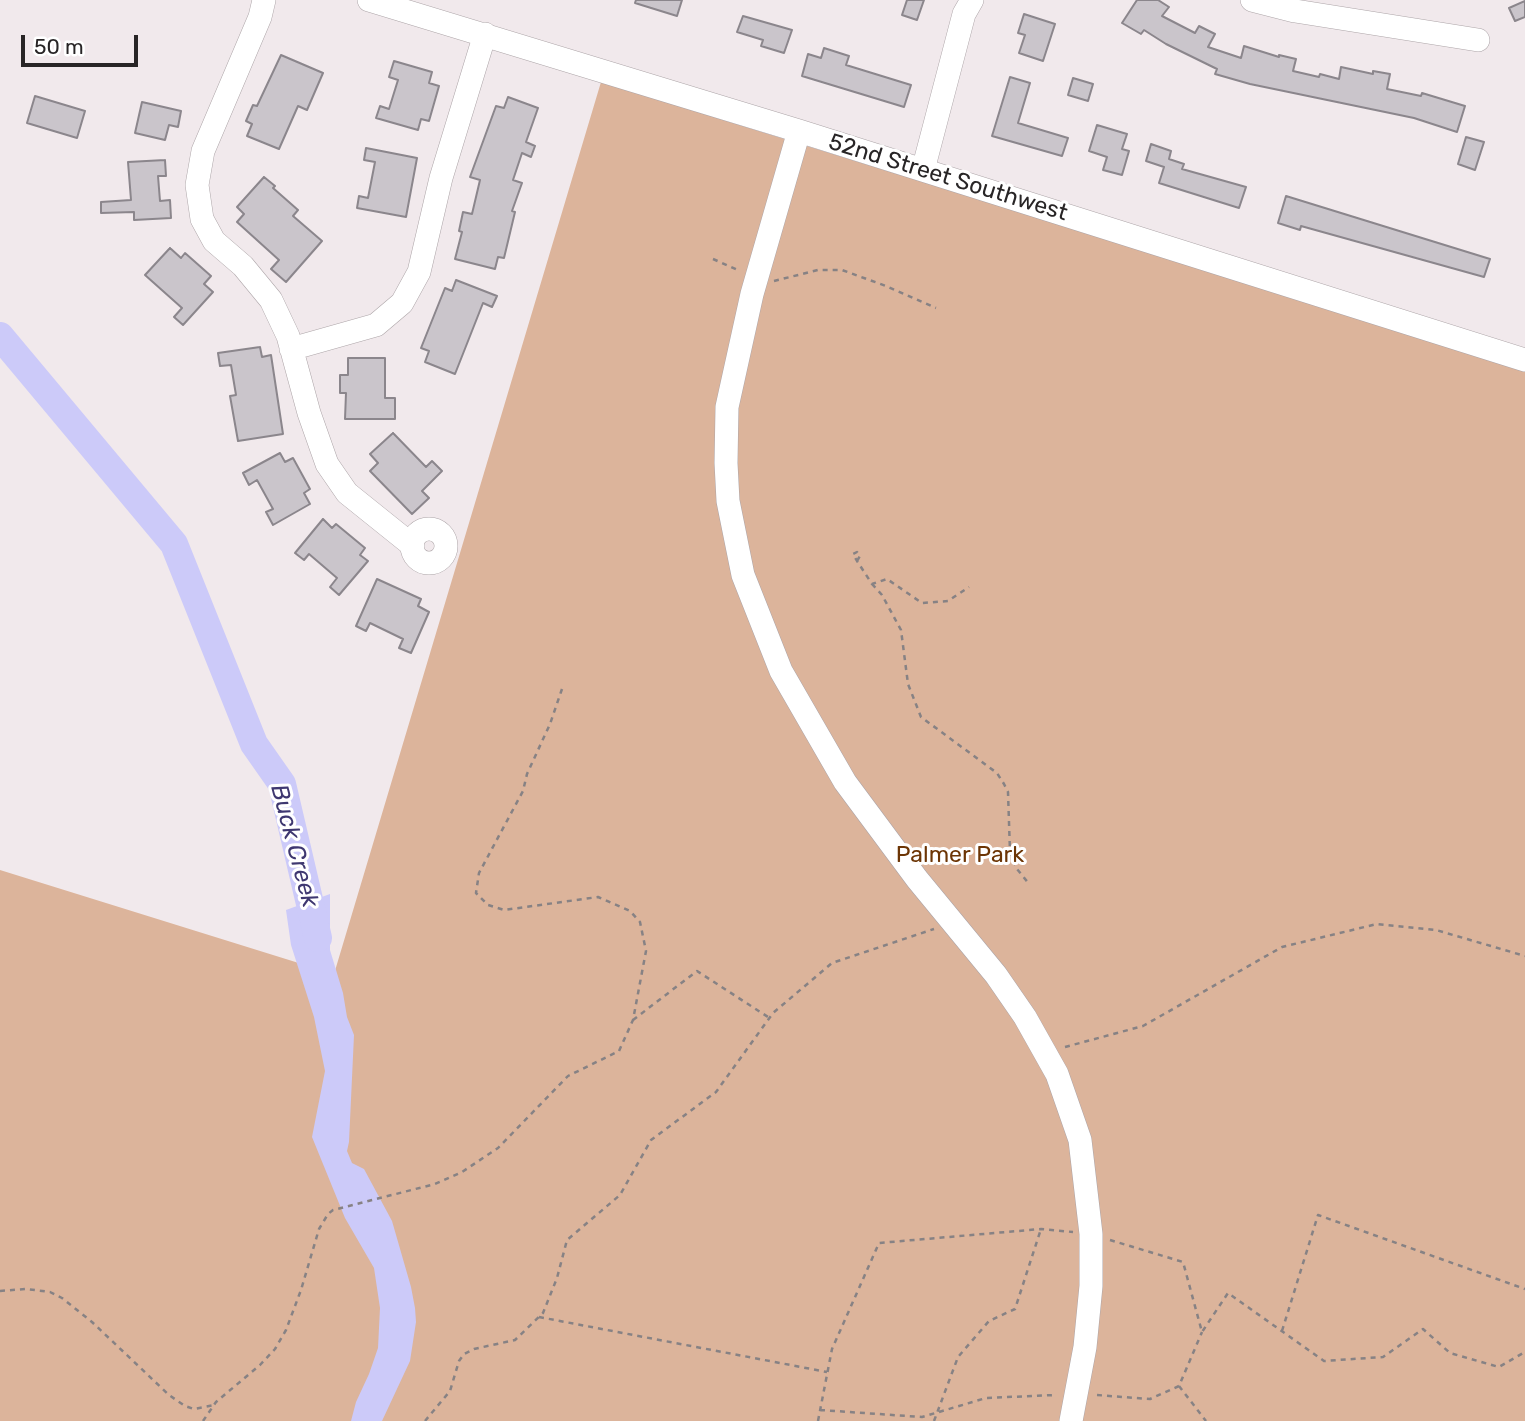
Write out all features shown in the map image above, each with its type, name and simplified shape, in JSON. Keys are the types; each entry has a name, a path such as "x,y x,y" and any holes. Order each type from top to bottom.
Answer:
{"street":[{"path":"264,0 260,18 203,151 197,185 202,219 214,241 243,266 271,300 291,349 327,464 347,493 413,546"},
{"name":"52nd Street Southwest","path":"369,0 799,131 1525,359"},
{"path":"923,170 964,15 972,0"},
{"path":"1252,0 1295,11 1478,40"},
{"path":"291,349 376,325 402,303 419,272 441,178 485,34"},
{"path":"799,131 757,278 727,407 728,501 743,575 781,671 845,782 1025,1017 1057,1074 1080,1140 1091,1234 1089,1310 1071,1421"}],"path":[{"path":"713,258 771,282 818,270 842,270 936,307"},
{"path":"857,561 882,595 901,630 908,684 921,717 997,773 1004,784 1008,792 1010,852 1017,869 1030,885"},
{"path":"872,584 887,579 916,601 928,604 948,601 969,587"},
{"path":"203,1421 214,1405 275,1349 302,1290 319,1229 332,1210 435,1184 462,1172 498,1148 568,1076 619,1051 634,1020 646,951 640,922 630,911 598,897 505,910 488,905 476,893 479,873 523,791 527,774 550,724 562,689"},
{"path":"425,1421 450,1391 464,1354 474,1349 514,1340 543,1312 557,1278 567,1240 620,1195 652,1140 716,1093 769,1018 832,963 954,922"},
{"path":"1045,1052 1143,1026 1282,947 1377,924 1436,930 1525,956"},
{"path":"634,1020 697,971 769,1018"},
{"path":"1282,1331 1318,1215 1525,1289"},
{"path":"934,1421 958,1357 989,1321 1015,1309 1041,1229"},
{"path":"818,1421 832,1349 879,1244 1041,1229 1091,1234 1183,1262 1202,1332"},
{"path":"0,1292 26,1289 50,1292 62,1297 169,1395 194,1409 214,1405"},
{"path":"820,1410 922,1417 986,1398 1076,1394 1150,1399 1179,1386 1202,1332 1228,1293 1324,1362 1383,1357 1423,1329 1450,1353 1499,1367 1525,1352"},
{"path":"538,1317 827,1372"},
{"path":"1179,1386 1206,1421"}],"green space":[{"name":"Palmer Park","path":"601,82 1525,369 1525,1421 0,1421 0,870 334,974"}],"water":[{"path":"330,894 330,950 354,1035 347,1151 352,1163 364,1169 392,1221 415,1308 416,1322 410,1361 382,1421 351,1421 378,1348 380,1308 374,1268 345,1218 312,1137 325,1071 314,1017 291,945 286,910"}],"building":[{"path":"636,0 682,0 677,16 635,3"},
{"path":"907,0 924,0 917,20 902,15"},
{"path":"1137,0 1158,0 1169,7 1162,16 1195,33 1199,26 1215,34 1208,47 1241,58 1244,46 1279,57 1296,59 1293,71 1319,77 1320,74 1339,79 1341,67 1373,74 1373,71 1390,74 1387,89 1421,96 1422,93 1465,106 1457,132 1414,118 1250,84 1215,74 1217,69 1144,30 1141,34 1122,23"},
{"path":"1525,1 1525,17 1515,21 1509,8"},
{"path":"1024,14 1055,24 1043,61 1019,53 1025,35 1018,33"},
{"path":"743,16 792,30 784,53 761,46 763,40 737,32"},
{"path":"824,48 849,56 846,65 911,85 904,107 802,76 808,54 821,58"},
{"path":"281,55 323,73 307,110 298,106 279,149 247,136 252,124 246,121 253,105 257,106"},
{"path":"394,61 432,72 429,83 439,86 429,121 421,119 418,130 376,118 380,106 389,109 398,80 389,77"},
{"path":"1010,77 1030,83 1018,123 1068,138 1062,156 992,136"},
{"path":"1073,78 1093,84 1088,101 1068,95"},
{"path":"35,96 85,111 77,138 27,123"},
{"path":"508,97 538,108 526,142 535,146 531,157 522,153 513,180 522,183 512,211 515,212 504,258 498,257 495,269 455,259 462,232 459,231 463,212 472,214 480,180 470,177 496,106 504,108"},
{"path":"142,102 181,111 178,127 169,125 165,140 135,133"},
{"path":"1097,125 1127,134 1122,149 1129,151 1122,175 1103,170 1107,157 1089,151"},
{"path":"1466,137 1484,142 1475,170 1458,164"},
{"path":"1151,144 1171,151 1169,159 1184,164 1182,169 1246,187 1239,208 1159,183 1164,167 1146,161"},
{"path":"366,148 417,158 406,217 357,208 359,196 368,198 375,162 364,160"},
{"path":"165,160 166,176 158,176 160,201 170,200 171,218 134,220 134,212 101,213 101,202 131,200 128,162"},
{"path":"264,177 298,210 293,216 322,241 286,282 271,269 279,260 237,222 244,214 237,207"},
{"path":"1286,196 1490,259 1484,277 1301,226 1300,230 1278,223"},
{"path":"170,248 181,258 185,253 211,276 204,284 213,292 183,325 174,317 182,308 145,275"},
{"path":"456,280 497,296 492,307 483,303 455,374 425,362 429,351 421,348 445,288 452,291"},
{"path":"260,347 262,357 271,355 283,434 238,441 230,396 236,395 231,365 220,366 218,353"},
{"path":"348,358 385,358 385,398 395,398 395,419 345,419 346,393 340,393 340,375 348,375"},
{"path":"393,433 426,467 432,461 442,471 422,491 429,498 412,514 370,471 378,463 370,454"},
{"path":"280,453 285,462 293,458 310,489 304,493 310,504 273,525 266,512 273,509 257,480 249,485 243,473"},
{"path":"323,519 332,528 336,524 365,548 360,555 368,561 339,595 330,587 337,578 309,554 304,560 295,553"},
{"path":"377,579 421,599 418,606 429,612 411,653 399,648 403,639 370,623 366,631 356,626"}],"waterway":[{"name":"Buck Creek","path":"0,336 174,544 254,744 282,784 318,938"}]}
